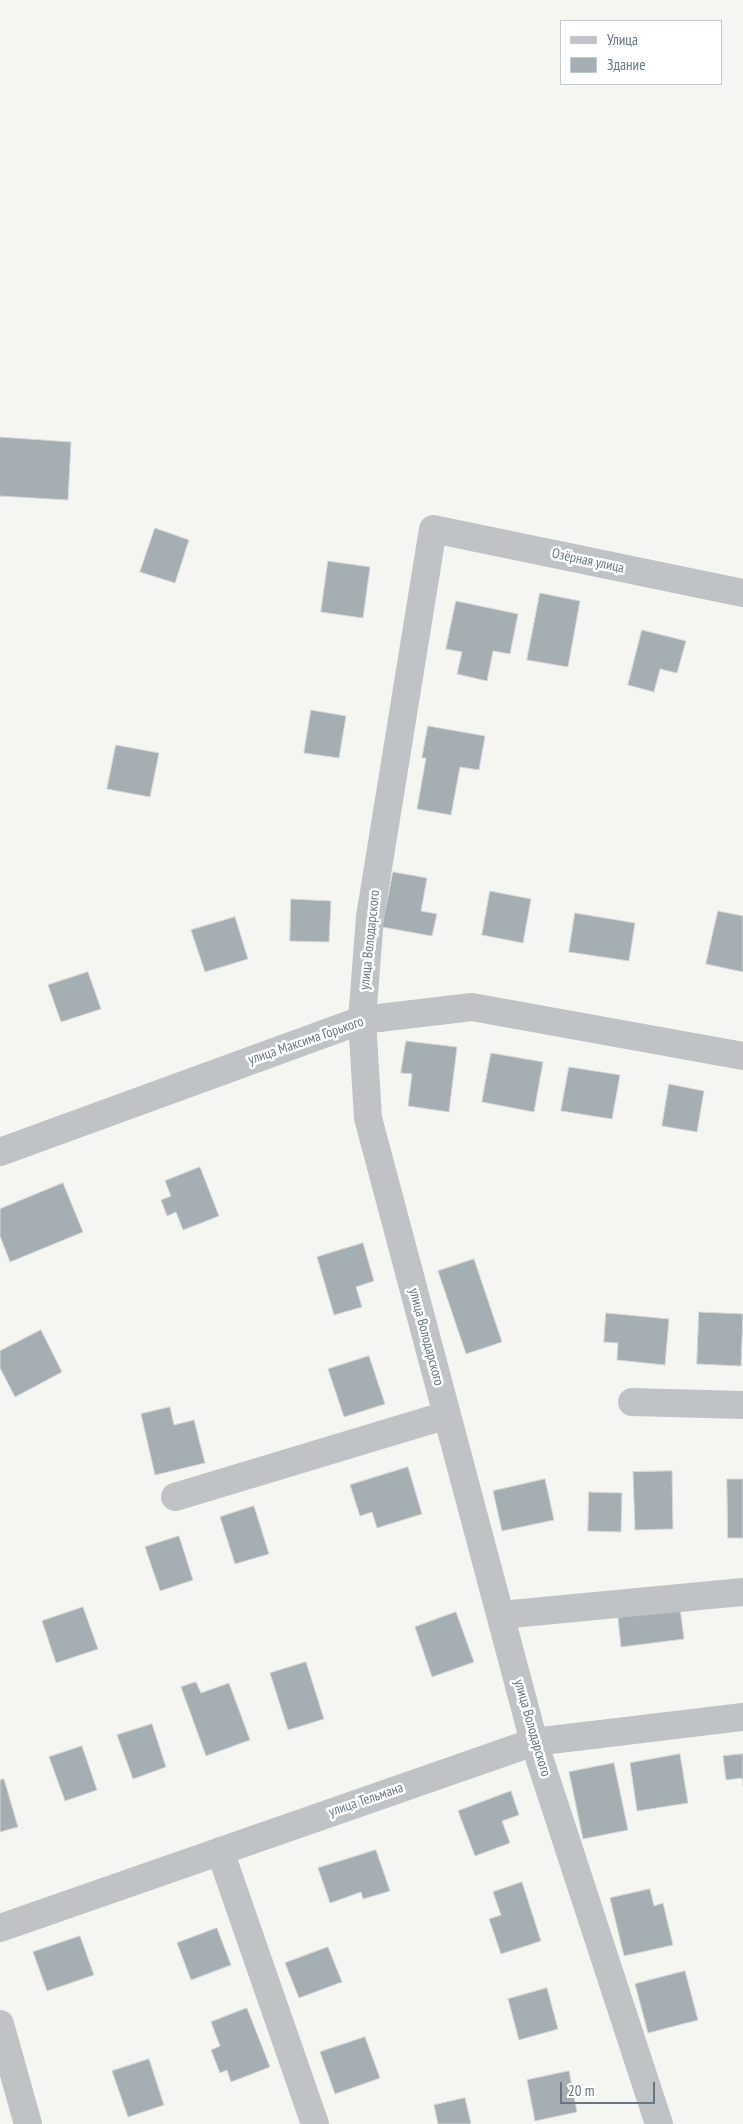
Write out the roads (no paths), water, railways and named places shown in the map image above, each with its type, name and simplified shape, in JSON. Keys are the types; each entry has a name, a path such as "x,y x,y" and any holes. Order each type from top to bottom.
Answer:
{"street":[{"name":"Озёрная улица","path":"433,529 743,593"},
{"name":"улица Володарского","path":"433,529 370,917 362,1020 368,1118 534,1742 659,2124"},
{"name":"улица Максима Горького","path":"0,1152 362,1020 472,1007 743,1056"},
{"path":"632,1402 743,1405"},
{"path":"175,1497 447,1415"},
{"path":"501,1616 743,1592"},
{"name":"улица Тельмана","path":"0,1928 534,1742 743,1717"},
{"path":"220,1851 315,2124"},
{"path":"0,2024 28,2124"}]}
